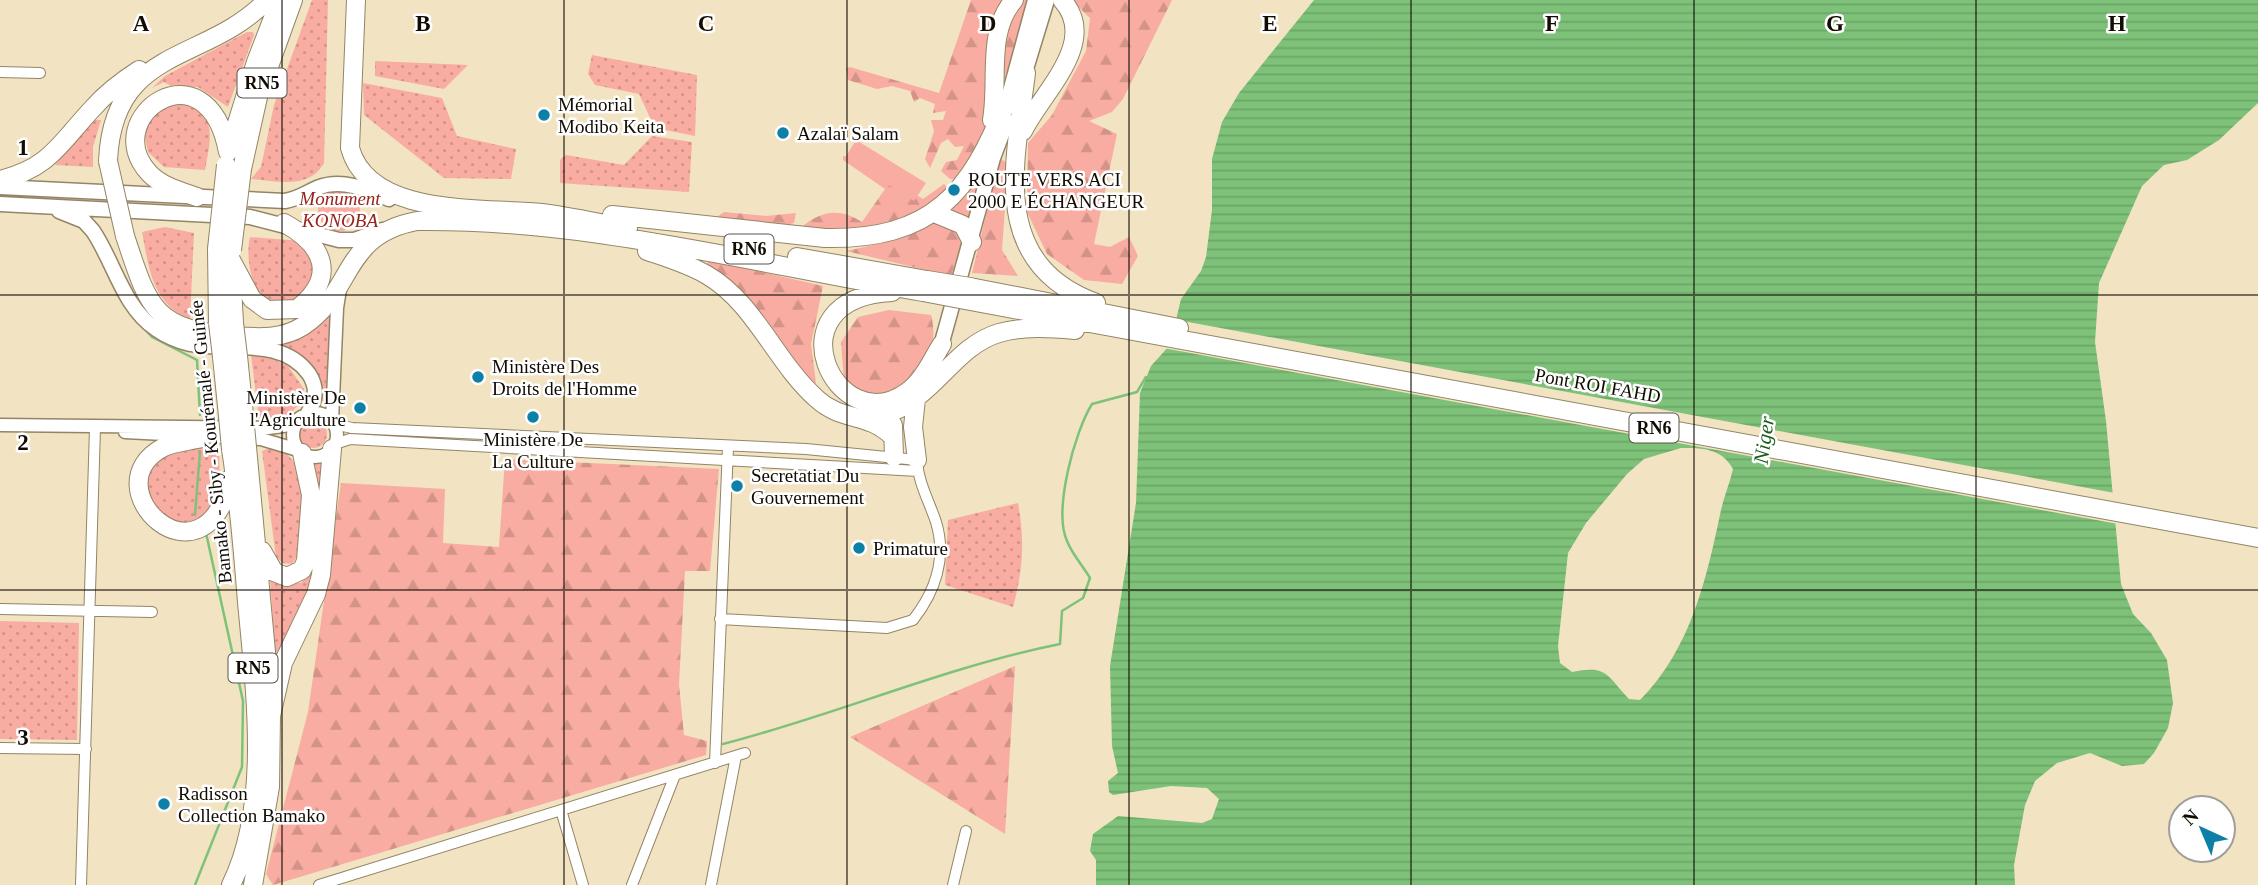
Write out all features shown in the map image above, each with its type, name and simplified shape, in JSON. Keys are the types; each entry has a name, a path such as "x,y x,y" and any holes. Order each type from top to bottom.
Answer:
{"highway":[{"path":"0,180 23,175 47,160 118,84 146,65 179,53 237,24 267,0"},
{"name":"Bamako - Siby - Kourémalé - Guinée","path":"231,885 243,856 251,823 256,709 236,416 226,323 232,162 256,62 280,0"},
{"name":"Bamako - Siby - Kourémalé - Guinée","path":"232,162 293,0"},
{"path":"356,0 350,148 355,164 384,190 428,205"},
{"path":"1017,147 1034,110 1074,48 1075,21 1062,0"},
{"path":"881,234 940,201 961,179 978,149 992,119 997,31 1008,6"},
{"path":"179,53 137,82 118,107 109,132 108,160 125,236 143,291 151,303 174,324 199,333 258,338 290,332 318,314 364,247 400,224"},
{"path":"1026,73 1017,147 1015,216 1030,252 1044,271 1093,303 1157,330"},
{"path":"197,197 150,175 140,161 135,147 142,115 156,101 173,94 190,94 212,110 219,120 232,162"},
{"path":"570,218 589,213 825,238 860,239 895,231 934,213 976,168 1007,100"},
{"name":"RN6","path":"428,205 570,218 923,288"},
{"path":"934,213 963,225 972,242"},
{"name":"RN6","path":"400,224 444,221 522,225 641,240 968,294 2145,513 2258,538"},
{"path":"227,253 252,299 267,310 297,309 317,290 322,264 312,242 284,223"},
{"path":"583,233 685,263 708,275 733,296 817,399 844,415 875,421 892,436"},
{"path":"923,288 876,293 856,298 842,307 831,319 825,334 822,350 825,367 853,397 869,402 889,401 906,393 919,382 942,344"},
{"path":"866,419 897,411 916,399 969,351 999,332 1055,328 1157,330"},
{"path":"916,399 913,427 917,465"},
{"path":"894,463 892,436 897,411"},
{"path":"201,438 164,447 147,463 139,482 140,498 146,511 157,523 182,531 200,528 212,521 225,499 237,453"},
{"path":"271,716 283,663 316,594 321,575 333,446"},
{"path":"258,543 274,572 287,577 302,570 306,561 311,495 300,452"},
{"name":"Bamako - Siby - Kourémalé - Guinée","path":"237,453 258,543 271,716"},
{"name":"RN6","path":"2145,513 2258,526"},
{"name":"RN5","path":"253,885 270,787 271,716"}],"main road":[{"path":"916,399 932,373 942,344 972,242 1035,0"},
{"path":"999,141 1026,73 1047,0"},
{"path":"0,187 285,201 322,187 352,184 389,199 428,205"},
{"path":"0,204 250,217 284,223 326,236 354,240 400,224"},
{"path":"41,205 84,222 101,242 132,305 153,327 172,339 190,344 271,350 300,364 311,377 316,394 304,415"}],"street":[{"path":"0,72 40,73"},
{"path":"333,446 337,434 333,422 337,309 345,272"},
{"path":"0,425 101,428 281,427 304,415 324,414 333,422 352,428 727,447 917,465 937,526 939,552 934,587 913,620 887,628 720,619"},
{"path":"300,452 293,430 304,415"},
{"path":"101,428 141,435 261,439 318,457 333,446 351,439 727,462 894,463"},
{"path":"81,885 90,612 101,428"},
{"path":"715,763 727,447"},
{"path":"0,609 152,612"},
{"path":"0,748 86,749"},
{"path":"319,885 741,755 711,885"},
{"path":"632,885 675,775"},
{"path":"561,810 583,885"},
{"path":"953,885 966,831"}],"green space":[{"path":"312,0 328,0 324,163 318,172 301,180 281,182 251,179 261,167 274,105"},
{"path":"971,0 1033,0 983,135 957,180 950,179 941,171 946,162 957,160 964,146 955,147 948,139 941,143 930,168 925,159 934,131 931,120 943,120 946,111 933,113 935,104 920,98 914,102 910,91 892,86 877,89 848,80 846,68 939,93"},
{"path":"1071,0 1172,0 1123,99 1112,112 1089,121 1117,134 1094,244 1110,247 1129,237 1138,256 1122,284 1084,280 1047,254 1027,212 1028,143 1052,115 1086,51 1090,18"},
{"path":"247,32 253,32 254,35 228,107 198,87 171,86 164,82 152,88 165,76"},
{"path":"592,55 697,75 695,136 655,128 639,94 595,85 588,74"},
{"path":"375,61 468,65 444,89 375,76"},
{"path":"363,83 442,98 457,136 516,149 511,179 444,178 364,115"},
{"path":"174,102 198,111 209,125 205,170 164,167 148,152 144,133 151,115"},
{"path":"94,120 101,120 93,147 93,167 55,165"},
{"path":"652,136 692,142 689,192 560,183 560,160 566,155 624,165"},
{"path":"856,140 926,183 914,201 845,158"},
{"path":"843,156 858,158 923,199 944,184 949,189 941,199 883,230 809,235 803,226 824,214 847,214 862,222 885,189 843,160"},
{"path":"1000,158 1008,164 1002,250 1018,276 972,273"},
{"path":"978,179 967,227 951,276 846,251 886,241 918,226 947,206"},
{"name":"Monument KONOBA","path":"339,189 354,195 360,210 354,225 339,231 324,225 318,210 324,195"},
{"path":"724,212 766,216 796,213 794,223 780,227 720,221 717,217"},
{"path":"165,227 194,233 190,319 167,304 150,271 142,232"},
{"path":"250,237 302,241 311,250 314,282 293,300 280,303 269,301 261,294 251,272"},
{"path":"710,260 823,286 811,344 816,383 809,385 702,269"},
{"path":"331,307 325,404 318,403 319,383 256,342"},
{"path":"889,310 931,315 932,350 925,367 910,384 872,395 844,382 841,342 858,317"},
{"path":"260,354 288,366 304,389 303,400 288,416 259,419 251,355"},
{"path":"313,420 323,424 327,434 323,444 313,448 303,444 299,434 303,424"},
{"path":"219,445 218,489 209,511 197,520 183,522 169,518 157,510 149,499 146,485 150,470 159,459 165,453"},
{"path":"270,448 285,452 305,474 300,552 292,564 283,563 276,557 262,451"},
{"path":"505,459 719,469 710,571 685,571 679,684 684,735 707,741 706,755 273,885 266,874 308,712 341,483 445,489 443,543 499,547"},
{"path":"312,463 323,463 319,568 276,666 270,578 283,583 301,583 307,576"},
{"path":"1018,503 1022,555 1013,607 945,585 948,520"},
{"path":"0,621 79,623 77,740 0,739"},
{"path":"1015,666 1005,834 850,737"}],"water":[{"name":"Niger","path":"1314,0 2258,0 2258,103 2219,140 2187,160 2164,165 2142,186 2099,283 2095,342 2106,421 2121,584 2133,614 2151,633 2167,660 2173,703 2168,728 2154,753 2144,764 2122,766 2090,753 2057,763 2035,781 2025,805 2014,865 2015,885 1096,885 1096,860 1090,851 1093,834 1118,816 1202,823 1212,819 1219,799 1207,788 1171,786 1113,795 1109,792 1108,781 1118,773 1112,746 1110,666 1136,503 1140,393 1151,366 1170,345 1181,299 1201,271 1206,257 1212,210 1212,159 1222,122 1239,93","holes":["1681,448 1704,449 1717,453 1733,469 1703,586 1684,635 1658,680 1640,700 1629,699 1600,671 1572,672 1560,663 1558,646 1568,553 1586,523 1627,474 1644,459"]}],"pier":[{"path":"1172,319 2115,493 2118,524 1163,348"}],"waterway":[{"path":"133,316 152,337 197,360 200,415"},
{"path":"723,744 975,665 1060,644 1062,611 1083,598 1090,578 1069,546 1063,527 1064,491 1079,432 1092,404 1137,392 1146,377"},
{"path":"195,515 200,452"},
{"path":"195,885 242,767 243,701 206,533"}],"place":[{"name":"Mémorial Modibo Keita","path":"544,115"},
{"name":"Azalaï Salam","path":"783,133"},
{"name":"ROUTE VERS ACI 2000 E ÉCHANGEUR","path":"954,190"},
{"name":"Ministère Des Droits de l'Homme","path":"478,377"},
{"name":"Ministère De l'Agriculture","path":"360,408"},
{"name":"Ministère De La Culture","path":"533,417"},
{"name":"Secretatiat Du Gouvernement","path":"737,486"},
{"name":"Primature","path":"859,548"},
{"name":"Radisson Collection Bamako","path":"164,804"}]}
